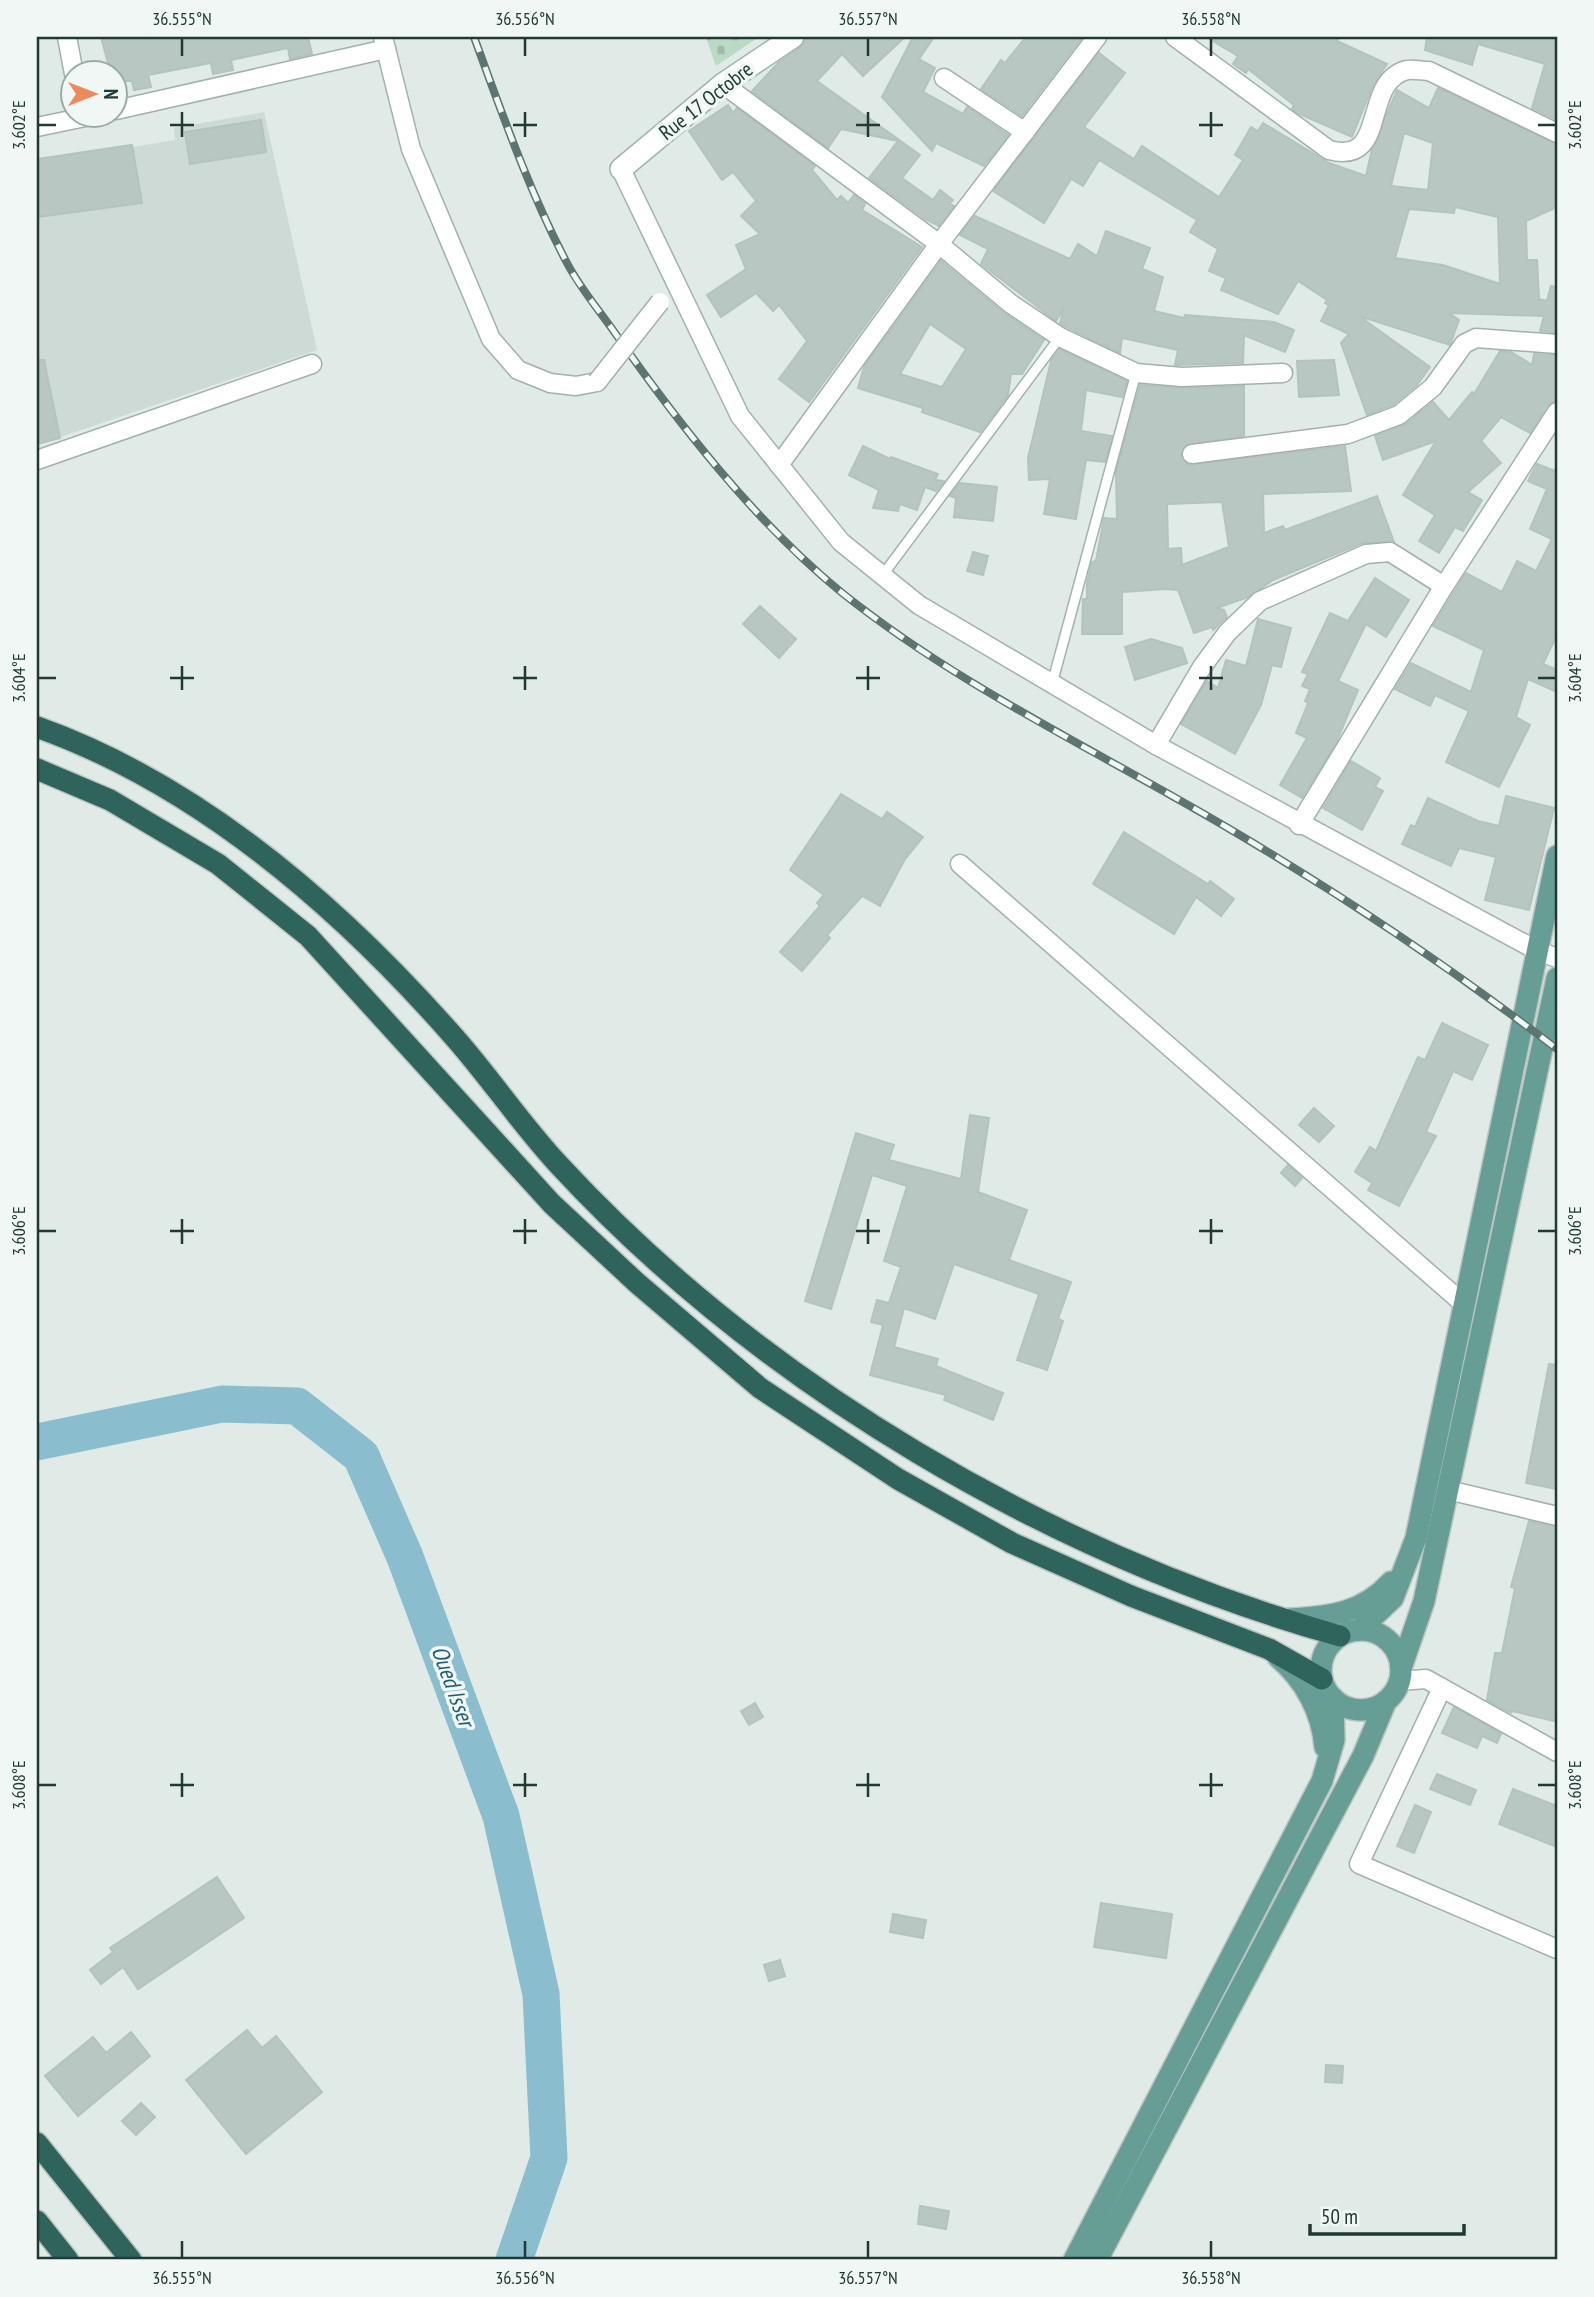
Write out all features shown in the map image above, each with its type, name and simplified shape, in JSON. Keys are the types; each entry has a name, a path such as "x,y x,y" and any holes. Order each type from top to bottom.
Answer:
{"highway":[{"path":"37,727 81,743 166,788 251,844 347,925 455,1038 558,1164 639,1242 730,1323 831,1399 952,1474 1098,1549 1283,1619 1350,1633"},
{"path":"37,769 110,800 218,864 309,936 552,1204 637,1283 760,1388 898,1479 1012,1543 1131,1596 1269,1649 1327,1688"},
{"path":"37,2143 131,2260"},
{"path":"37,2221 68,2260"}],"main road":[{"path":"1073,2260 1322,1781 1334,1740 1323,1659 1326,1650 1393,1598 1409,1563 1557,856"},
{"path":"1097,2260 1363,1756 1400,1674 1424,1601 1555,1003 1557,978"},
{"path":"1283,1619 1338,1615 1362,1606 1384,1590 1409,1563"},
{"path":"1350,1633 1372,1632 1392,1645 1400,1674"},
{"path":"1269,1649 1308,1690 1319,1717 1325,1745 1322,1781"},
{"path":"1327,1688 1353,1709 1376,1707 1386,1701"}],"street":[{"path":"67,37 71,60"},
{"name":"Rue 17 Octobre","path":"621,169 723,84 793,37"},
{"path":"779,465 939,244 1097,37"},
{"path":"1175,37 1329,150 1340,153 1355,151 1364,145 1380,97 1393,78 1407,70 1429,71 1557,133"},
{"path":"130,107 385,43 411,149 491,339 518,370 550,383 576,386 597,383 660,302 677,285"},
{"path":"944,78 1025,132"},
{"path":"723,84 939,244 1011,304 1060,337 1136,373 1182,377 1283,373"},
{"path":"37,127 60,122"},
{"path":"621,169 740,416 841,542 919,605 1156,745 1299,825 1536,950 1557,958"},
{"path":"1192,454 1348,434 1399,415 1433,387 1464,344 1476,338 1557,344"},
{"path":"37,460 312,364"},
{"path":"1299,825 1444,586 1557,412"},
{"path":"1156,745 1202,667 1227,634 1260,601 1366,554 1390,552 1444,586"},
{"path":"960,864 1465,1305"},
{"path":"1448,1490 1557,1516"},
{"path":"1400,1674 1426,1679 1557,1752"},
{"path":"1442,1688 1359,1864 1557,1949"}],"lane":[{"path":"882,576 1060,337"},
{"path":"1052,684 1136,373"}],"shaded area":[{"path":"264,112 317,350 37,445 37,163 175,140 174,128"}],"green space":[{"path":"706,37 759,37 716,66"}],"building":[{"path":"101,37 138,37 145,40 162,37 308,37 312,54 290,59 288,48 231,60 233,70 213,74 211,63 148,75 151,87 134,90 130,81 130,60 107,60"},
{"path":"806,37 905,37 863,76 842,54 817,81 920,155 902,178 933,200 940,190 953,200 949,204 954,206 939,226 925,219 869,178 898,141 841,129 828,148 752,91 778,63 801,47"},
{"path":"913,37 934,37 919,59 935,68 923,92 963,114 967,107 1008,135 984,166 936,143 932,151 882,97"},
{"path":"1026,37 1081,39 1022,116 981,89 1001,60 1005,63"},
{"path":"1206,37 1339,37 1337,41 1387,64 1373,85 1352,137 1297,113 1292,109 1294,105 1248,69 1246,73 1233,64 1238,56"},
{"path":"1427,37 1557,37 1557,120 1532,108 1545,64 1478,44 1472,65 1425,50"},
{"path":"1099,53 1125,73 1084,127 1134,159 1142,146 1219,197 1243,160 1235,155 1251,127 1258,131 1263,123 1329,163 1366,176 1372,149 1397,90 1429,108 1438,88 1557,144 1557,203 1553,209 1526,221 1527,260 1537,260 1539,299 1547,301 1551,286 1557,287 1557,333 1540,331 1544,316 1449,313 1459,320 1450,345 1359,316 1430,367 1417,385 1393,405 1367,415 1341,343 1349,334 1321,321 1329,305 1325,303 1327,300 1298,281 1278,314 1221,290 1226,278 1209,271 1218,249 1190,232 1197,220 1099,160 1083,186 1071,179 1044,223 993,191","holes":["1404,133 1433,143 1428,190 1391,186","1455,207 1498,217 1500,284 1443,265 1395,258 1409,209 1454,213"]},
{"path":"728,105 733,113 737,108 815,166 812,170 837,200 841,196 848,203 854,195 865,204 862,210 922,247 809,402 779,379 807,341 779,305 773,311 756,293 721,317 707,295 746,269 736,245 760,234 741,216 756,201 733,172 722,180 689,131"},
{"path":"261,120 266,152 190,164 185,132"},
{"path":"132,145 142,203 37,217 37,159"},
{"path":"975,216 1070,259 1078,244 1097,256 1106,231 1150,248 1142,269 1163,277 1154,311 1184,318 1185,315 1274,322 1294,330 1285,352 1244,335 1243,363 1175,365 1178,350 1122,338 1120,353 1060,323 1064,308 1056,321 981,264 988,249 960,235"},
{"path":"941,261 1004,313 1044,340 1022,374 1011,374 1008,395 980,432 922,412 923,408 858,388 864,367","holes":["930,324 966,349 942,387 900,374"]},
{"path":"1060,349 1127,381 1122,397 1086,390 1081,431 1112,436 1105,462 1086,460 1076,519 1044,514 1050,479 1029,480 1028,458 1051,361"},
{"path":"1500,351 1511,352 1532,365 1534,354 1557,355 1557,401 1547,406 1530,433 1501,417 1481,441 1501,463 1468,492 1482,500 1463,531 1455,527 1439,553 1419,541 1435,515 1403,495 1436,441 1383,460 1375,436 1406,424 1433,402 1449,420 1472,392 1474,394"},
{"path":"37,360 44,360 60,438 37,444"},
{"path":"1334,360 1339,395 1299,397 1297,361"},
{"path":"1140,385 1182,388 1244,386 1244,436 1186,445 1181,455 1188,465 1345,446 1351,491 1263,494 1264,533 1283,526 1285,530 1377,496 1394,542 1362,543 1273,580 1248,597 1217,608 1224,610 1227,617 1213,630 1212,627 1194,633 1178,590 1166,589 1122,592 1122,634 1082,634 1083,599 1087,599 1087,583 1092,562 1096,561 1104,518 1117,519 1116,472","holes":["1222,502 1229,547 1182,565 1181,548 1168,549 1167,504"]},
{"path":"863,446 890,459 891,457 938,474 935,480 944,481 936,491 925,487 917,510 900,504 898,511 873,508 879,490 849,475"},
{"path":"1537,464 1555,471 1557,465 1557,635 1543,664 1557,670 1557,692 1528,679 1516,717 1530,725 1499,787 1446,762 1469,711 1435,695 1430,706 1395,689 1411,663 1471,692 1484,650 1433,626 1466,573 1502,592 1517,561 1536,571 1552,539 1530,529 1547,489 1528,481"},
{"path":"960,483 997,487 993,521 954,517 956,498 950,496"},
{"path":"973,552 988,556 983,575 967,571"},
{"path":"1375,578 1409,600 1386,637 1366,624 1338,681 1358,690 1336,743 1302,798 1280,785 1307,738 1296,733 1308,703 1305,701 1310,689 1302,686 1308,674 1302,672 1330,613 1348,621"},
{"path":"760,606 796,639 779,658 743,624"},
{"path":"1258,619 1291,628 1281,667 1272,665 1261,705 1235,754 1181,724 1207,681 1218,688 1226,660 1246,666"},
{"path":"1151,639 1182,648 1187,663 1135,680 1125,647"},
{"path":"1351,761 1380,778 1375,787 1383,791 1362,830 1323,808"},
{"path":"841,794 882,819 887,812 923,837 905,859 880,906 862,896 827,935 830,938 802,971 780,952 820,906 817,903 824,895 790,870"},
{"path":"1506,796 1554,808 1529,910 1485,900 1496,857 1459,848 1451,866 1402,844 1411,825 1415,827 1428,798 1478,821 1499,826"},
{"path":"1124,832 1208,884 1210,881 1234,899 1221,916 1196,897 1174,934 1093,884"},
{"path":"1442,1023 1488,1045 1472,1080 1453,1071 1426,1132 1436,1136 1399,1206 1368,1190 1372,1183 1355,1172 1370,1147 1376,1151 1418,1057 1425,1060"},
{"path":"1314,1108 1334,1126 1319,1142 1299,1125"},
{"path":"970,1115 989,1118 978,1192 1027,1210 1009,1260 1071,1282 1058,1319 1063,1321 1047,1370 1017,1360 1039,1294 954,1264 935,1319 904,1308 894,1347 938,1359 936,1366 1003,1393 993,1420 944,1400 946,1395 870,1375 883,1325 871,1322 877,1300 889,1303 901,1267 884,1261 907,1186 872,1175 831,1309 805,1301 856,1133 894,1145 889,1160 961,1179"},
{"path":"1288,1165 1302,1178 1295,1186 1281,1173"},
{"path":"1549,1364 1557,1365 1557,1489 1526,1483"},
{"path":"1529,1521 1557,1527 1557,1708 1554,1721 1512,1711 1511,1713 1487,1700 1495,1653 1502,1653 1515,1588 1511,1587"},
{"path":"755,1703 763,1717 749,1725 741,1711"},
{"path":"1454,1707 1501,1734 1497,1743 1482,1736 1477,1748 1442,1733"},
{"path":"1437,1774 1476,1790 1470,1805 1430,1789"},
{"path":"1513,1789 1557,1806 1557,1847 1499,1824"},
{"path":"1415,1805 1431,1812 1414,1853 1397,1846"},
{"path":"217,1877 244,1918 138,1989 123,1967 101,1984 90,1970 113,1952 110,1948"},
{"path":"1101,1903 1172,1914 1166,1958 1094,1947"},
{"path":"893,1914 926,1920 923,1938 890,1932"},
{"path":"780,1960 785,1976 769,1981 764,1965"},
{"path":"247,2030 262,2048 276,2036 322,2092 246,2154 186,2080"},
{"path":"131,2032 150,2056 78,2116 45,2076 93,2037 106,2053"},
{"path":"1326,2065 1343,2066 1342,2083 1325,2082"},
{"path":"141,2103 155,2117 136,2135 122,2121"},
{"path":"920,2206 949,2211 946,2229 918,2224"}],"waterway":[{"name":"Oued Isser","path":"37,1442 222,1404 297,1406 361,1456 405,1557 501,1816 541,1994 549,2158 514,2260"}],"railway":[{"path":"474,37 528,180 553,236 578,281 639,367 719,470 778,535 809,564 887,627 934,659 1233,831 1316,882 1439,963 1557,1049"}]}
